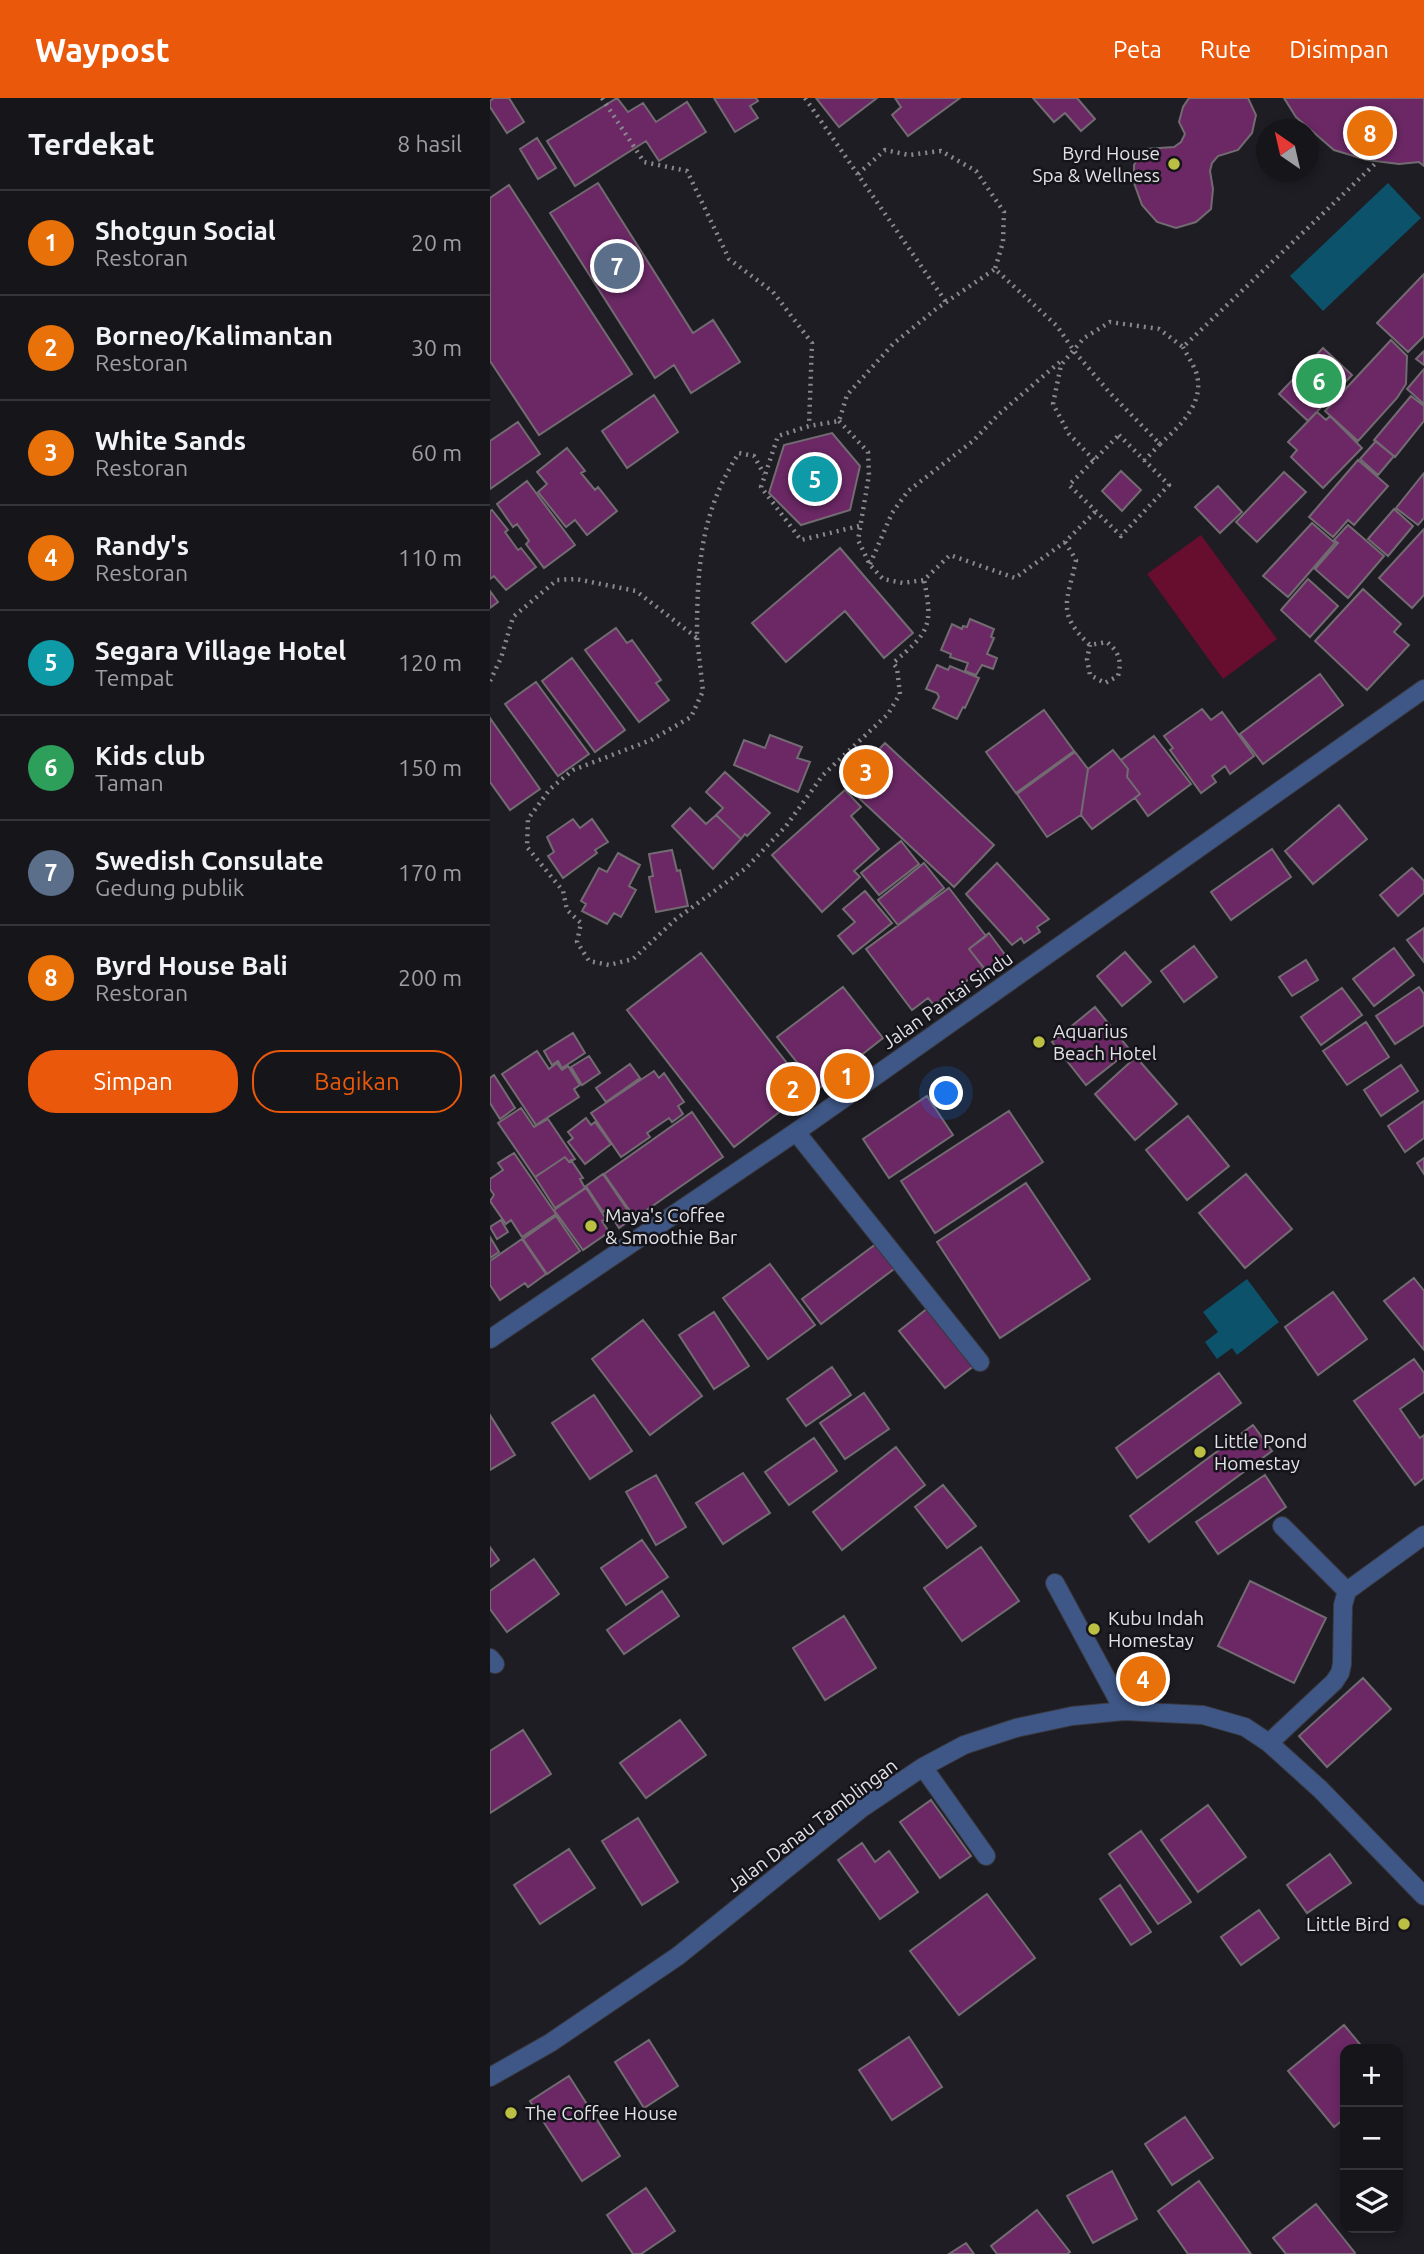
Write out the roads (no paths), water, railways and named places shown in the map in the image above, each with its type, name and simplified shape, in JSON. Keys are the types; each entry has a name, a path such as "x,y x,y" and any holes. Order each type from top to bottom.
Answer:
{"street":[{"name":"Jalan Pantai Sindu","path":"490,1339 796,1132 1424,689"},
{"path":"796,1132 980,1362"},
{"path":"1282,1525 1347,1591"},
{"path":"1269,1743 1334,1682 1340,1673 1343,1605 1347,1591 1424,1535"},
{"path":"1055,1583 1124,1711"},
{"name":"Jalan Danau Tamblingan","path":"490,2077 550,2043 678,1956 862,1808 923,1767 964,1745 1016,1728 1072,1716 1124,1711 1203,1715 1245,1727 1269,1743 1320,1789 1424,1896"},
{"path":"923,1767 986,1856"}],"water":[{"path":"1388,183 1421,218 1323,311 1290,276"},
{"path":"1247,1279 1279,1322 1237,1355 1232,1348 1217,1359 1205,1342 1218,1332 1203,1312"}],"place":[{"name":"Byrd House Bali","path":"1370,133"},
{"name":"Byrd House Spa & Wellness","path":"1174,164"},
{"name":"Swedish Consulate","path":"617,266"},
{"name":"Kids club","path":"1319,381"},
{"name":"Segara Village Hotel","path":"815,479"},
{"name":"White Sands","path":"866,772"},
{"name":"Aquarius Beach Hotel","path":"1039,1042"},
{"name":"Shotgun Social","path":"847,1076"},
{"name":"Borneo/Kalimantan","path":"793,1089"},
{"name":"Maya's Coffee & Smoothie Bar","path":"591,1226"},
{"name":"Little Pond Homestay","path":"1200,1452"},
{"name":"Kubu Indah Homestay","path":"1094,1629"},
{"name":"Randy's","path":"1143,1679"},
{"name":"Little Bird","path":"1404,1924"},
{"name":"The Coffee House","path":"511,2113"}]}
